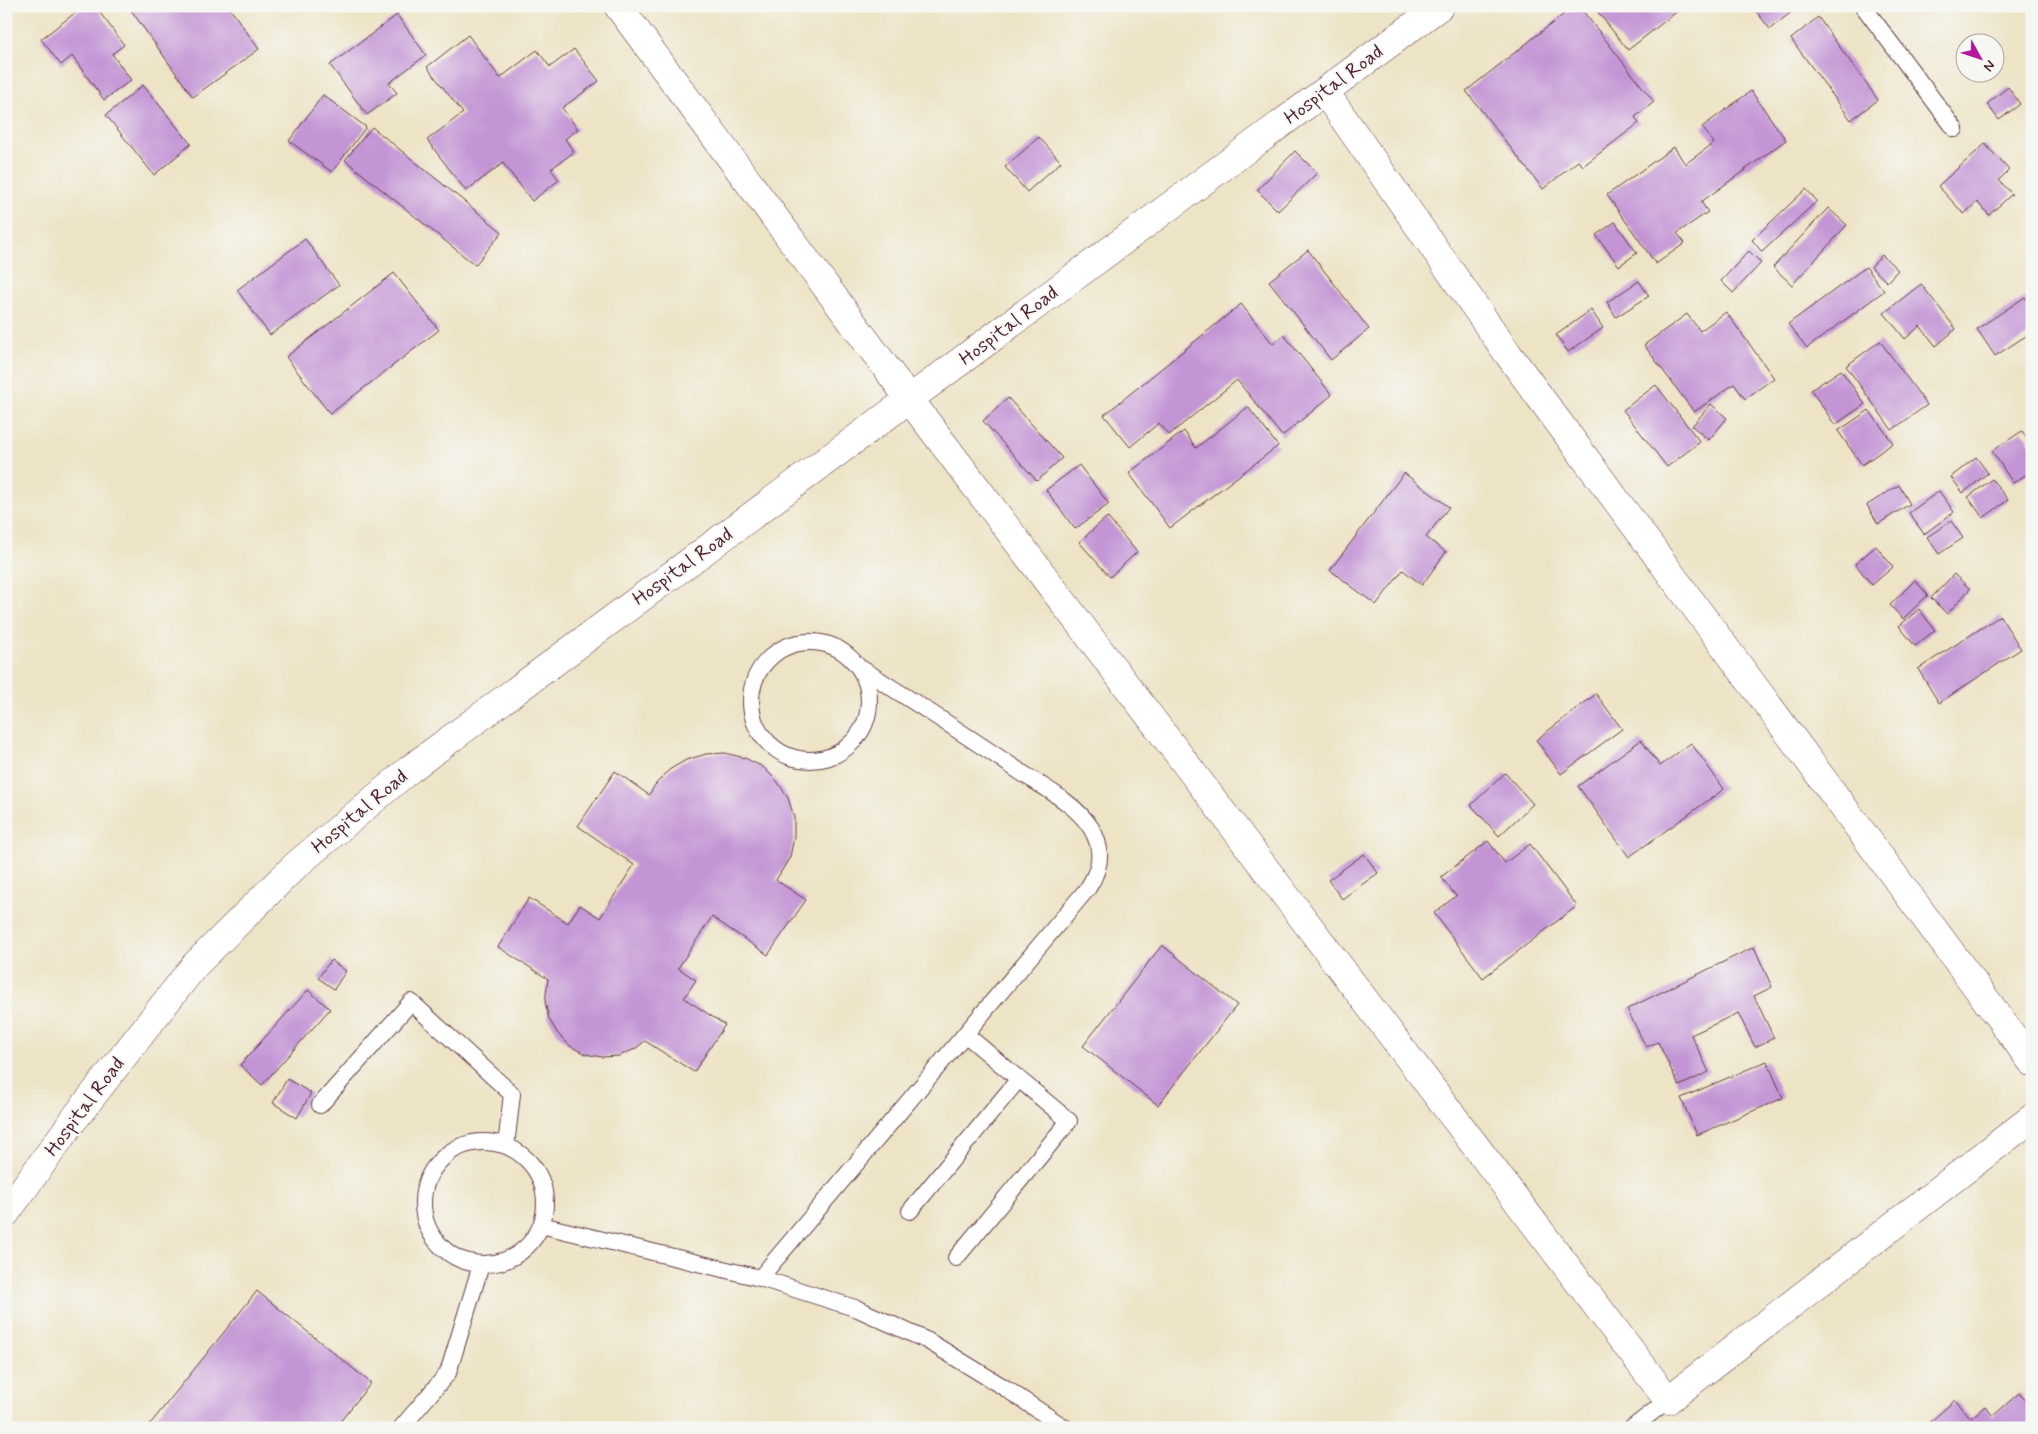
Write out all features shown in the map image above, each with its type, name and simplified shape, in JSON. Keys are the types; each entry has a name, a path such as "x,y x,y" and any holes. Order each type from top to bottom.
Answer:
{"street":[{"path":"618,6 910,400 1668,1400 2032,1118"},
{"name":"Hospital Road","path":"6,1213 75,1118 195,965 295,866 410,770 1440,6"},
{"path":"1325,92 1508,354 2032,1062"}],"lane":[{"path":"1863,6 1955,129"},
{"path":"760,1278 1088,888 1097,874 1100,861 1100,848 1090,827 1069,805 933,713 859,667 844,653 826,644 805,642 786,647 769,659 756,676 751,696 752,716 761,734 775,750 794,758 814,760 834,755 851,743 863,726 869,707 867,686 859,667"},
{"path":"320,1105 411,1002 512,1094 506,1146"},
{"path":"956,1258 1069,1121 965,1034"},
{"path":"910,1211 1018,1080"},
{"path":"487,1142 506,1146 523,1155 535,1169 544,1187 545,1206 542,1225 532,1242 518,1255 500,1263 481,1265 463,1261 446,1252 432,1237 425,1220 422,1201 426,1182 436,1165 450,1152 467,1144 487,1142"},
{"path":"542,1225 760,1278 858,1309 891,1322 967,1364 1065,1428"},
{"path":"401,1428 448,1373 481,1265"},
{"path":"1632,1428 1668,1400"}],"building":[{"path":"84,6 95,6 124,45 112,54 131,80 104,100 72,56 61,65 41,39"},
{"path":"128,6 228,6 259,49 193,97"},
{"path":"1574,6 1579,6 1654,102 1635,117 1639,123 1583,166 1578,161 1543,189 1466,91"},
{"path":"1593,6 1684,6 1628,50"},
{"path":"1752,6 1799,6 1770,29"},
{"path":"397,15 426,55 389,83 397,93 367,115 330,65"},
{"path":"1818,17 1878,100 1851,120 1791,39"},
{"path":"468,35 500,78 537,50 550,67 574,49 599,81 562,108 578,129 565,139 574,152 551,169 559,180 532,201 503,163 466,191 427,140 463,113 427,67"},
{"path":"143,85 191,144 154,175 106,115"},
{"path":"2008,87 2020,104 1999,120 1987,104"},
{"path":"1751,91 1786,140 1701,202 1708,212 1677,233 1685,243 1656,264 1607,195 1674,147 1685,164 1714,143 1702,127"},
{"path":"323,95 366,127 332,172 289,141"},
{"path":"372,127 502,232 475,265 345,160"},
{"path":"1039,137 1061,162 1027,192 1005,167"},
{"path":"1985,144 2009,170 1999,180 2012,194 1989,215 1977,202 1964,214 1938,186"},
{"path":"1295,151 1317,173 1278,211 1257,190"},
{"path":"1806,189 1817,201 1762,252 1752,240"},
{"path":"1828,208 1847,225 1792,285 1773,267"},
{"path":"1615,222 1637,253 1619,266 1596,235"},
{"path":"305,239 339,285 270,335 237,290"},
{"path":"1308,250 1369,329 1331,360 1269,281"},
{"path":"1749,251 1761,263 1733,293 1721,281"},
{"path":"1882,255 1898,270 1887,282 1871,267"},
{"path":"1866,267 1884,291 1807,348 1788,324"},
{"path":"394,273 439,330 330,414 286,357"},
{"path":"1639,281 1649,296 1616,317 1607,302"},
{"path":"1921,284 1956,329 1936,346 1920,326 1905,339 1884,313"},
{"path":"2025,297 2032,307 2032,332 1995,356 1977,329"},
{"path":"1241,304 1273,344 1284,335 1332,395 1282,436 1237,380 1169,435 1159,423 1130,447 1104,415"},
{"path":"1591,310 1603,328 1568,352 1556,335"},
{"path":"1726,312 1774,378 1745,399 1734,384 1694,412 1644,345 1687,314 1700,331"},
{"path":"1880,341 1927,405 1892,430 1846,366"},
{"path":"1841,370 1865,404 1835,425 1811,390"},
{"path":"1656,385 1700,442 1667,467 1623,410"},
{"path":"1008,398 1062,458 1037,481 983,421"},
{"path":"1711,404 1727,418 1709,440 1692,426"},
{"path":"1248,407 1278,446 1170,528 1129,473 1184,431 1196,448"},
{"path":"1869,410 1893,443 1862,465 1838,431"},
{"path":"2022,431 2032,446 2032,471 2013,483 1992,451"},
{"path":"1976,457 1988,473 1963,493 1951,477"},
{"path":"1079,465 1109,504 1075,529 1046,490"},
{"path":"1404,473 1449,507 1426,537 1446,552 1422,585 1403,570 1376,605 1330,570"},
{"path":"1992,479 2008,500 1983,518 1968,497"},
{"path":"1899,485 1910,504 1878,524 1867,505"},
{"path":"1939,491 1954,512 1924,534 1909,513"},
{"path":"1107,517 1137,552 1110,577 1079,542"},
{"path":"1951,521 1963,538 1939,554 1927,537"},
{"path":"1876,546 1893,567 1872,585 1855,564"},
{"path":"1954,574 1970,589 1947,614 1931,598"},
{"path":"1915,580 1928,595 1903,619 1890,605"},
{"path":"1919,609 1935,630 1915,646 1899,626"},
{"path":"2000,616 2021,649 1939,703 1918,669"},
{"path":"1596,694 1622,729 1561,774 1536,740"},
{"path":"1641,740 1660,766 1691,743 1724,789 1629,857 1578,786"},
{"path":"725,753 745,758 763,767 777,781 788,798 794,817 794,837 790,857 776,880 806,900 768,955 712,917 678,968 696,980 684,998 725,1025 694,1072 645,1041 635,1049 619,1056 602,1057 585,1054 570,1046 558,1034 549,1019 545,1002 548,979 498,947 529,898 568,923 580,905 600,918 634,865 578,826 615,771 649,795 655,785 669,770 686,760 706,754"},
{"path":"1505,773 1533,804 1499,836 1471,805"},
{"path":"1488,841 1505,863 1530,844 1577,906 1483,978 1434,913 1456,896 1441,877"},
{"path":"1364,854 1378,873 1342,899 1328,880"},
{"path":"1162,945 1237,1005 1158,1105 1083,1046"},
{"path":"1754,947 1772,987 1754,996 1774,1038 1755,1047 1738,1013 1691,1035 1709,1072 1679,1086 1658,1042 1646,1047 1627,1009"},
{"path":"331,960 346,971 334,989 318,978"},
{"path":"308,990 330,1009 262,1085 240,1065"},
{"path":"1767,1061 1783,1098 1697,1135 1681,1098"},
{"path":"287,1079 311,1093 297,1118 273,1103"},
{"path":"257,1291 371,1383 335,1428 147,1428"},
{"path":"2019,1393 2032,1408 2032,1428 1923,1428 1955,1400 1971,1418 1985,1406 1993,1416"}]}
